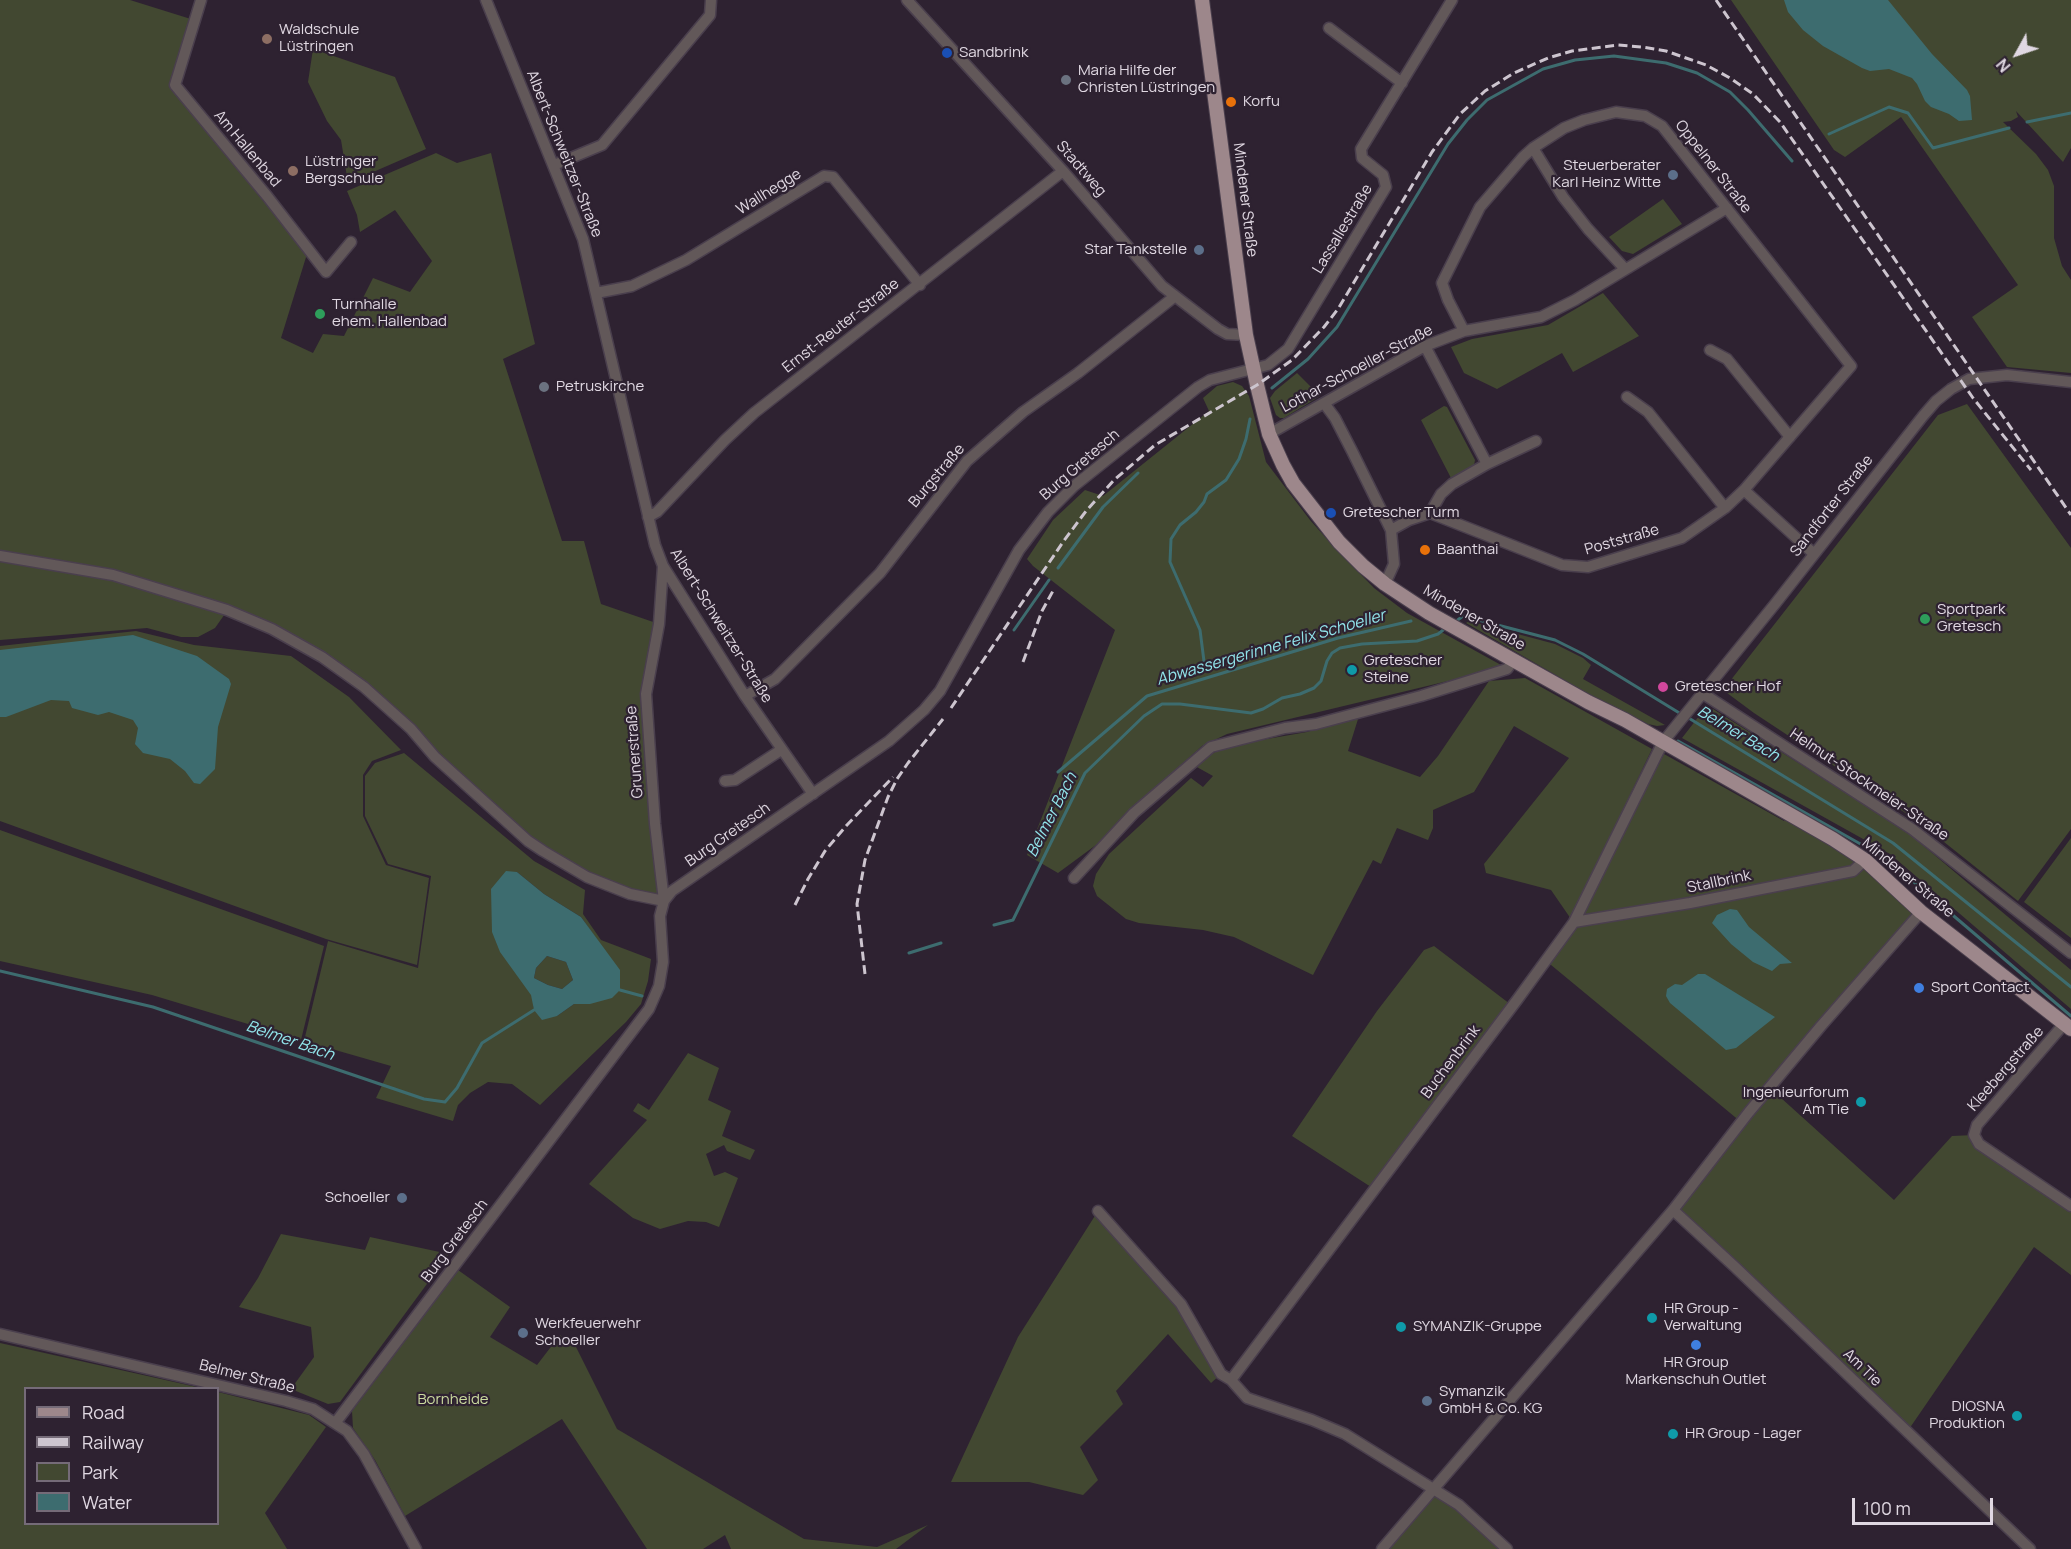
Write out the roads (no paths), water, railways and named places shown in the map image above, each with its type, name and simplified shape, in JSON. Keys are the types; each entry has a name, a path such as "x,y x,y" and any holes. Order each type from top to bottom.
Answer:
{"main road":[{"name":"Mindener Straße","path":"1202,0 1246,335 1253,369 1269,434 1277,454 1293,483 1319,519 1347,550 1385,584 1429,613 1663,742 1865,860 1921,912 2068,1026"}],"street":[{"name":"Am Hallenbad","path":"201,0 175,85 267,196 326,272 351,242"},
{"name":"Albert-Schweitzer-Straße","path":"486,0 584,239 648,517 663,566 745,696 813,794"},
{"path":"554,165 602,145 710,15 711,0"},
{"name":"Stadtweg","path":"907,0 1064,171 1174,297 1227,334 1246,335"},
{"name":"Lassallestraße","path":"1253,369 1268,365 1288,349 1386,187 1383,175 1362,158 1361,149 1452,0"},
{"path":"1329,28 1402,83"},
{"name":"Oppelner Straße","path":"1464,331 1442,283 1480,207 1533,148 1564,128 1616,112 1645,116 1662,126 1851,366"},
{"path":"1533,148 1563,197 1588,229 1625,269"},
{"name":"Ernst-Reuter-Straße","path":"648,517 657,512 725,440 754,413 1064,171"},
{"name":"Wallhegge","path":"596,293 632,286 686,260 824,176 833,177 920,285"},
{"name":"Lothar-Schoeller-Straße","path":"1269,434 1425,346 1464,331 1541,317 1727,208"},
{"name":"Burgstraße","path":"745,696 775,679 880,573 968,461 1023,412 1078,373 1174,297"},
{"path":"1425,346 1487,464"},
{"path":"1710,350 1727,359 1790,437"},
{"name":"Poststraße","path":"1430,513 1562,566 1588,567 1682,538 1725,508 1744,490 1851,366"},
{"name":"Burg Gretesch","path":"336,1422 650,1009 659,986 663,962 660,916 664,901 672,891 907,727 940,692 1019,550 1048,512 1074,486 1198,387 1210,380 1253,369"},
{"name":"Sandforter Straße","path":"1663,742 1936,401 1951,389 1969,380 1986,376 2007,375 2071,382"},
{"path":"1627,396 1648,412 1725,508"},
{"path":"1324,403 1335,418 1391,530 1394,564 1385,584"},
{"path":"1391,530 1409,520 1430,513 1441,494 1452,483 1536,441"},
{"path":"1744,490 1813,553"},
{"path":"0,556 113,575 227,610 272,629 322,657 364,687 411,729 435,757 528,841 586,877 630,894 664,901"},
{"name":"Grunerstraße","path":"663,566 659,624 646,694 655,824 664,901"},
{"path":"1074,878 1134,813 1211,747 1285,728 1316,724 1421,696 1507,669 1514,660"},
{"name":"Helmut-Stockmeier-Straße","path":"1702,693 1912,829 2071,952"},
{"name":"Buchenbrink","path":"1231,1380 1574,922 1663,742"},
{"path":"725,781 735,780 781,750"},
{"name":"Stallbrink","path":"1574,922 1690,903 1853,871 1865,860"},
{"path":"1382,1549 1673,1210 1749,1112 1921,912"},
{"name":"Kleebergstraße","path":"2068,1026 1977,1125 1974,1135 1979,1144 2071,1206"},
{"name":"Am Tie","path":"1673,1210 2030,1549"},
{"path":"1098,1211 1180,1304 1221,1374 1231,1380 1246,1398 1312,1420 1345,1434 1459,1505 1507,1549"},
{"name":"Belmer Straße","path":"0,1334 313,1409 347,1431 364,1454 416,1549"}],"water":[{"path":"1784,0 1888,0 1932,54 1967,90 1970,96 1972,120 1959,121 1931,107 1912,78 1889,69 1870,71 1823,46 1803,30 1788,12"},
{"path":"133,635 197,656 229,679 231,684 218,727 215,769 200,784 194,783 185,771 170,759 143,753 135,744 138,728 133,720 109,712 98,715 72,708 69,701 51,700 6,717 0,717 0,650"},
{"path":"506,871 517,872 544,894 581,917 620,970 620,990 612,998 590,1004 574,1004 557,1016 542,1020 534,1010 531,995 500,952 492,932 491,889","holes":["547,956 566,962 573,980 562,989 534,978 536,968"]},
{"path":"1730,909 1737,910 1749,927 1792,963 1780,964 1772,971 1753,962 1731,944 1712,923 1717,915"},
{"path":"1698,974 1705,974 1775,1017 1736,1048 1726,1050 1670,1003 1666,996 1667,989 1675,984 1682,985"}],"waterway":[{"path":"1272,388 1308,359 1337,327 1448,144 1467,120 1487,100 1543,69 1575,60 1614,56 1666,63 1697,73 1730,92 1792,161"},
{"path":"1829,134 1889,107 1908,113 1933,148 2009,128"},
{"path":"2027,122 2071,113"},
{"path":"1205,669 1200,630 1170,562 1171,539 1180,525 1196,512 1207,494 1226,480 1239,459 1250,419"},
{"path":"1058,568 1103,507 1138,473"},
{"path":"1014,630 1049,580"},
{"name":"Belmer Bach","path":"1455,622 1463,616 1555,640 1583,654 1681,714"},
{"name":"Abwassergerinne Felix Schoeller","path":"1058,772 1147,696 1338,638 1411,621"},
{"name":"Belmer Bach","path":"994,925 1013,920 1085,773 1144,716 1162,704 1180,704 1251,713 1282,698 1314,688 1321,681 1332,653 1340,648 1362,644 1417,641 1438,634 1447,627"},
{"name":"Belmer Bach","path":"1687,717 1893,843 2071,987"},
{"name":"Abwassergerinne Felix Schoeller","path":"1678,741 1887,859 2071,1016"},
{"name":"Belmer Bach","path":"909,953 941,943"},
{"name":"Belmer Bach","path":"0,971 153,1007 424,1099 445,1102 457,1088 482,1043 534,1010"},
{"name":"Belmer Bach","path":"620,990 642,996"}],"railway":[{"path":"1716,0 2071,515"},
{"path":"951,708 1063,542 1086,511 1114,480 1155,445 1257,385 1292,360 1338,309 1432,152 1460,114 1485,91 1514,73 1548,58 1572,51 1618,45 1666,51 1706,65 1753,94 1780,122 1973,398 2031,470"},
{"path":"1023,662 1042,611 1054,589"},
{"path":"865,974 857,904 865,860 897,779 943,719"},
{"path":"795,905 825,851 893,777"}],"place":[{"name":"Waldschule Lüstringen","path":"267,39"},
{"name":"Sandbrink","path":"947,53"},
{"name":"Maria Hilfe der Christen Lüstringen","path":"1066,80"},
{"name":"Korfu","path":"1231,102"},
{"name":"Lüstringer Bergschule","path":"293,171"},
{"name":"Steuerberater Karl Heinz Witte","path":"1673,175"},
{"name":"Star Tankstelle","path":"1199,250"},
{"name":"Turnhalle ehem. Hallenbad","path":"320,314"},
{"name":"Petruskirche","path":"544,387"},
{"name":"Gretescher Turm","path":"1331,513"},
{"name":"Baanthai","path":"1425,550"},
{"name":"Sportpark Gretesch","path":"1925,619"},
{"name":"Gretescher Steine","path":"1352,670"},
{"name":"Gretescher Hof","path":"1663,687"},
{"name":"Sport Contact","path":"1919,988"},
{"name":"Ingenieurforum Am Tie","path":"1861,1102"},
{"name":"Schoeller","path":"402,1198"},
{"name":"HR Group - Verwaltung","path":"1652,1318"},
{"name":"SYMANZIK-Gruppe","path":"1401,1327"},
{"name":"Werkfeuerwehr Schoeller","path":"523,1333"},
{"name":"HR Group Markenschuh Outlet","path":"1696,1345"},
{"name":"Symanzik GmbH & Co. KG","path":"1427,1401"},
{"name":"DIOSNA Produktion","path":"2017,1416"},
{"name":"HR Group - Lager","path":"1673,1434"}],"park label":[{"name":"Bornheide","path":"453,1400"}]}
